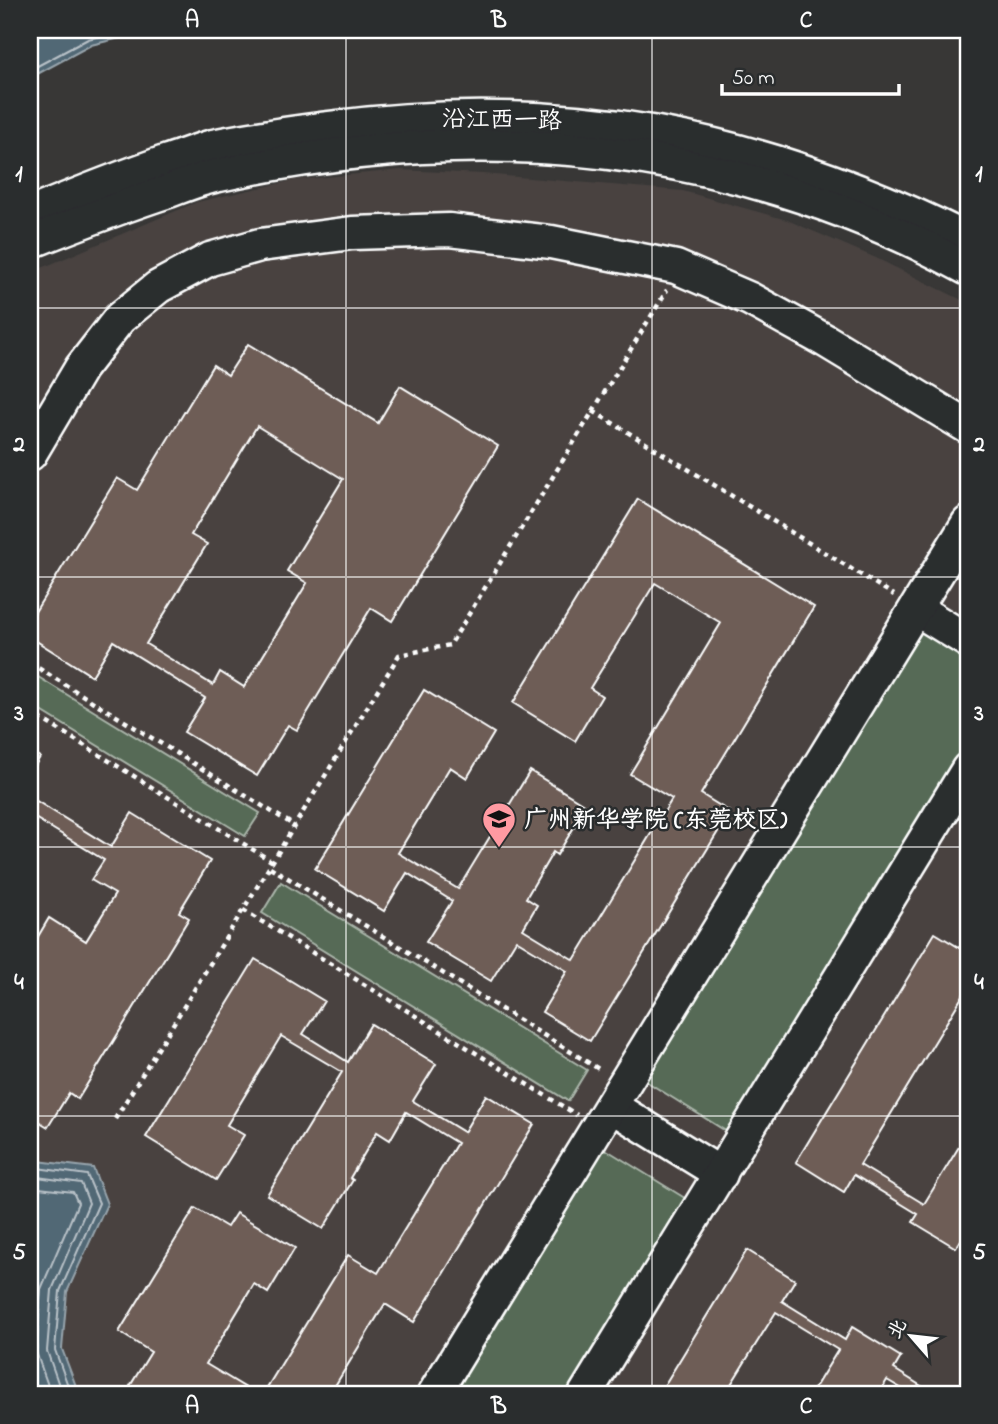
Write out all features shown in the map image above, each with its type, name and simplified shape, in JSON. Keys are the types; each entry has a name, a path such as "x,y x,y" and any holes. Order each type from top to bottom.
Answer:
{"street":[{"name":"沿江西一路","path":"30,214 112,180 213,146 390,120 485,116 580,120 673,134 742,151 820,175 906,209 968,240"},
{"name":"沿江西一路","path":"30,242 124,205 218,175 395,148 489,144 585,149 671,161 736,177 812,200 893,231 968,269"},
{"path":"30,454 81,368 120,318 158,287 210,259 247,248 352,233 449,230 551,242 681,268 761,305 826,341 968,427"},
{"path":"434,1394 968,523"},
{"path":"916,609 968,641"},
{"path":"585,1394 968,769"},
{"path":"611,1106 721,1174"}],"path":[{"path":"116,1119 399,655 450,645 681,268"},
{"path":"593,411 916,609"},
{"path":"30,663 295,826"},
{"path":"30,712 273,862"},
{"path":"270,867 611,1106"},
{"path":"243,910 611,1106"}],"shaded area":[{"name":"广州新华学院 (东莞校区)","path":"400,170 483,174 683,191 787,220 876,258 968,303 968,1394 30,1394 30,273 197,202 294,180"}],"green space":[{"path":"920,628 968,658 968,742 729,1133 644,1080"},
{"path":"30,672 260,813 245,836 30,704"},
{"path":"281,882 587,1070 568,1101 262,913"},
{"path":"602,1147 688,1200 569,1394 452,1392"}],"water":[{"path":"30,30 153,30 91,45 30,78"},
{"path":"30,1160 93,1168 107,1204 67,1292 62,1349 79,1394 30,1394"}],"building":[{"path":"248,344 378,423 400,386 498,446 392,621 371,608 297,730 288,725 257,776 184,732 205,698 113,641 92,676 30,637 30,620 117,478 137,490 213,365 228,375","holes":["257,426 343,479 287,571 307,583 244,687 220,672 213,685 146,644 207,544 191,535"]},
{"path":"638,499 814,607 701,794 730,812 590,1041 542,1012 567,971 516,940 491,981 426,942 452,901 407,873 384,911 315,869 424,690 494,733 467,778 450,767 398,853 458,889 530,771 587,806 557,855 553,852 526,898 537,905 523,929 574,960 672,799 630,774 721,623 655,583 590,688 602,696 575,741 513,703"},
{"path":"30,751 40,757 30,774"},
{"path":"30,797 111,847 132,813 210,861 179,912 189,918 78,1099 69,1093 48,1127 30,1116 30,950 49,918 86,941 115,894 91,880 104,860 30,815"},
{"path":"935,933 965,951 968,945 968,987 860,1165 924,1204 968,1132 968,1244 961,1240 956,1248 913,1222 918,1214 854,1175 844,1192 796,1162"},
{"path":"255,959 324,1001 303,1034 348,1062 371,1024 436,1064 413,1101 464,1132 486,1095 534,1124 414,1322 385,1304 330,1394 263,1394 348,1255 378,1273 457,1143 406,1112 390,1140 377,1132 350,1178 353,1180 323,1229 267,1195 342,1072 281,1036 227,1125 244,1135 216,1180 146,1137"},
{"path":"195,1208 227,1227 236,1213 295,1248 268,1293 254,1284 206,1364 256,1394 143,1394 130,1386 151,1352 119,1332"},
{"path":"747,1250 795,1280 782,1301 845,1340 852,1327 901,1357 894,1369 934,1394 911,1394 887,1380 879,1394 811,1394 838,1350 776,1312 725,1394 659,1394"}],"place":[{"name":"广州新华学院 (东莞校区)","path":"499,849"}]}
